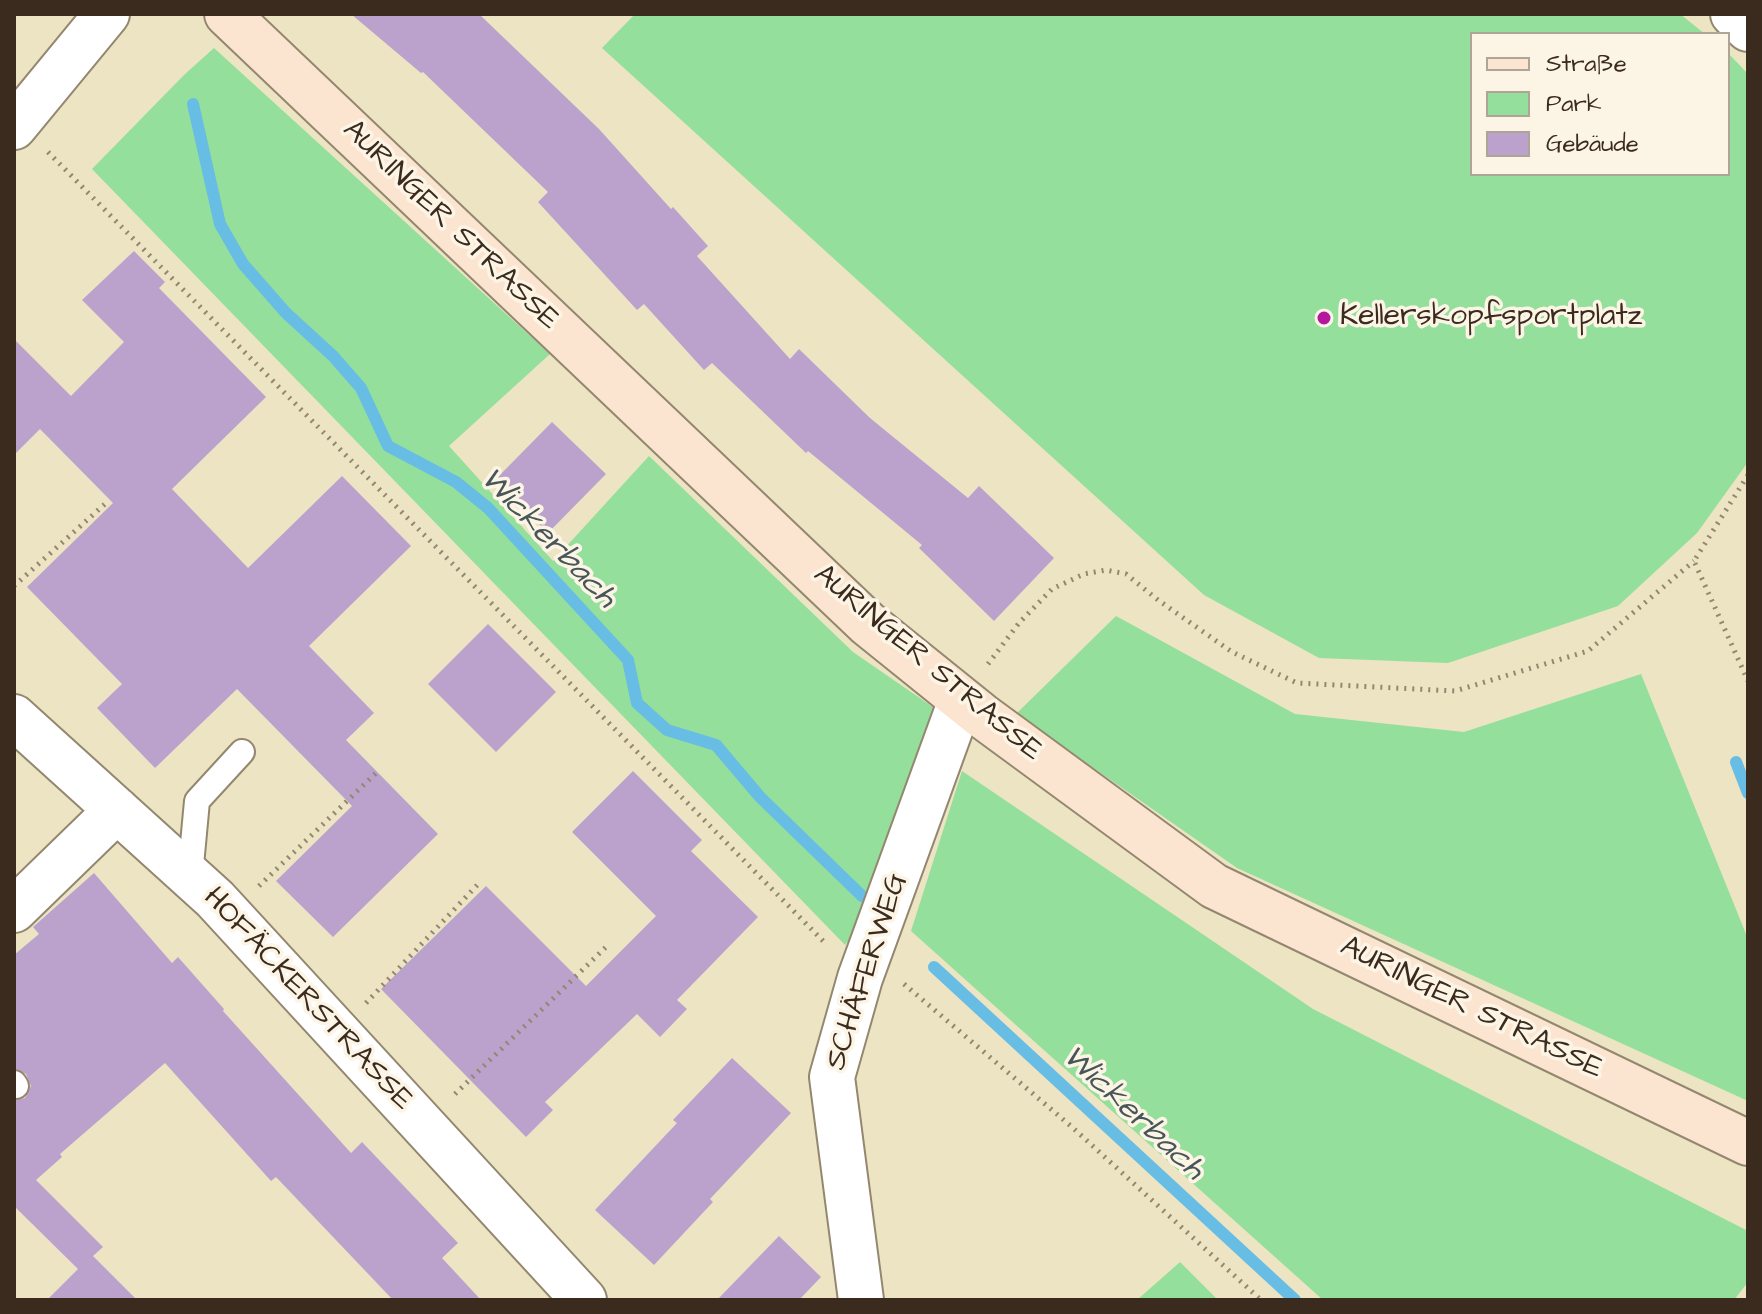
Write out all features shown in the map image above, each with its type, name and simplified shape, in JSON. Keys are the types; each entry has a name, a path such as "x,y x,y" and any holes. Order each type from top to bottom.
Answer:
{"street":[{"path":"16,124 107,14"},
{"name":"AURINGER STRASSE","path":"227,14 868,624 961,700 1214,886 1748,1143"},
{"path":"1733,14 1748,29"},
{"name":"SCHÄFERWEG","path":"861,1300 832,1077 865,967 961,700"},
{"name":"HOFÄCKERSTRASSE","path":"14,717 230,915 584,1300"},
{"path":"14,910 117,810"}],"lane":[{"path":"190,876 197,801 242,752"}],"path":[{"path":"16,124 865,967 1072,1127 1261,1300"},
{"path":"961,700 1019,623 1052,589 1106,570 1126,574 1232,652 1297,683 1455,691 1588,651 1694,561 1748,475"},
{"path":"14,586 106,503"},
{"path":"1694,561 1748,681"},
{"path":"230,915 376,773"},
{"path":"338,1032 481,881"},
{"path":"423,1125 608,945"}],"green space":[{"name":"Kellerskopfsportplatz","path":"635,14 1680,14 1702,32 1470,32 1470,176 1730,176 1730,55 1748,74 1748,462 1697,533 1618,606 1448,663 1319,658 1204,595 602,48"},
{"path":"214,48 550,354 449,446 553,561 649,456 853,652 943,714 879,901 845,945 92,169"},
{"path":"1116,616 1295,714 1464,732 1641,674 1748,939 1748,1101 1237,868 1016,714"},
{"path":"962,771 1313,1009 1748,1231 1748,1282 1734,1300 1323,1300 911,931"},
{"path":"1180,1262 1218,1300 1137,1300"}],"building":[{"path":"351,14 479,14 599,129 671,209 673,207 708,246 697,256 790,359 799,349 870,418 968,498 979,486 1054,558 994,621 919,548 922,545 808,451 806,453 712,363 704,370 644,304 637,310 538,202 548,192 423,72"},
{"path":"134,251 165,282 159,288 266,397 172,489 248,568 342,476 411,546 309,646 374,713 346,740 438,834 333,937 276,881 352,806 237,689 155,768 97,708 122,684 27,587 113,503 40,429 14,455 14,339 71,396 124,342 82,300"},
{"path":"552,422 606,474 548,533 495,480"},
{"path":"488,624 556,692 496,752 428,684"},
{"path":"633,771 702,840 691,851 758,917 677,1000 687,1009 660,1037 637,1014 545,1102 553,1110 526,1137 381,989 486,886 586,986 656,916 572,832"},
{"path":"94,873 172,963 178,957 351,1153 362,1142 458,1243 442,1258 481,1300 393,1300 276,1177 271,1181 165,1063 60,1154 62,1157 36,1180 103,1247 93,1256 137,1300 47,1300 78,1269 14,1206 14,1100 25,1098 31,1086 26,1074 14,1068 14,955 39,934 33,927"},
{"path":"732,1058 791,1113 710,1199 713,1202 654,1265 595,1210 677,1123 673,1120"},
{"path":"779,1236 821,1277 799,1300 717,1300"}],"waterway":[{"name":"Wickerbach","path":"193,104 220,224 243,264 286,313 333,356 361,388 388,446 456,482 488,508 628,660 637,703 667,730 716,745 760,797 862,896"},
{"path":"1736,762 1748,793"},
{"name":"Wickerbach","path":"934,967 1295,1300"}],"place":[{"name":"Kellerskopfsportplatz","path":"1324,318"}]}
